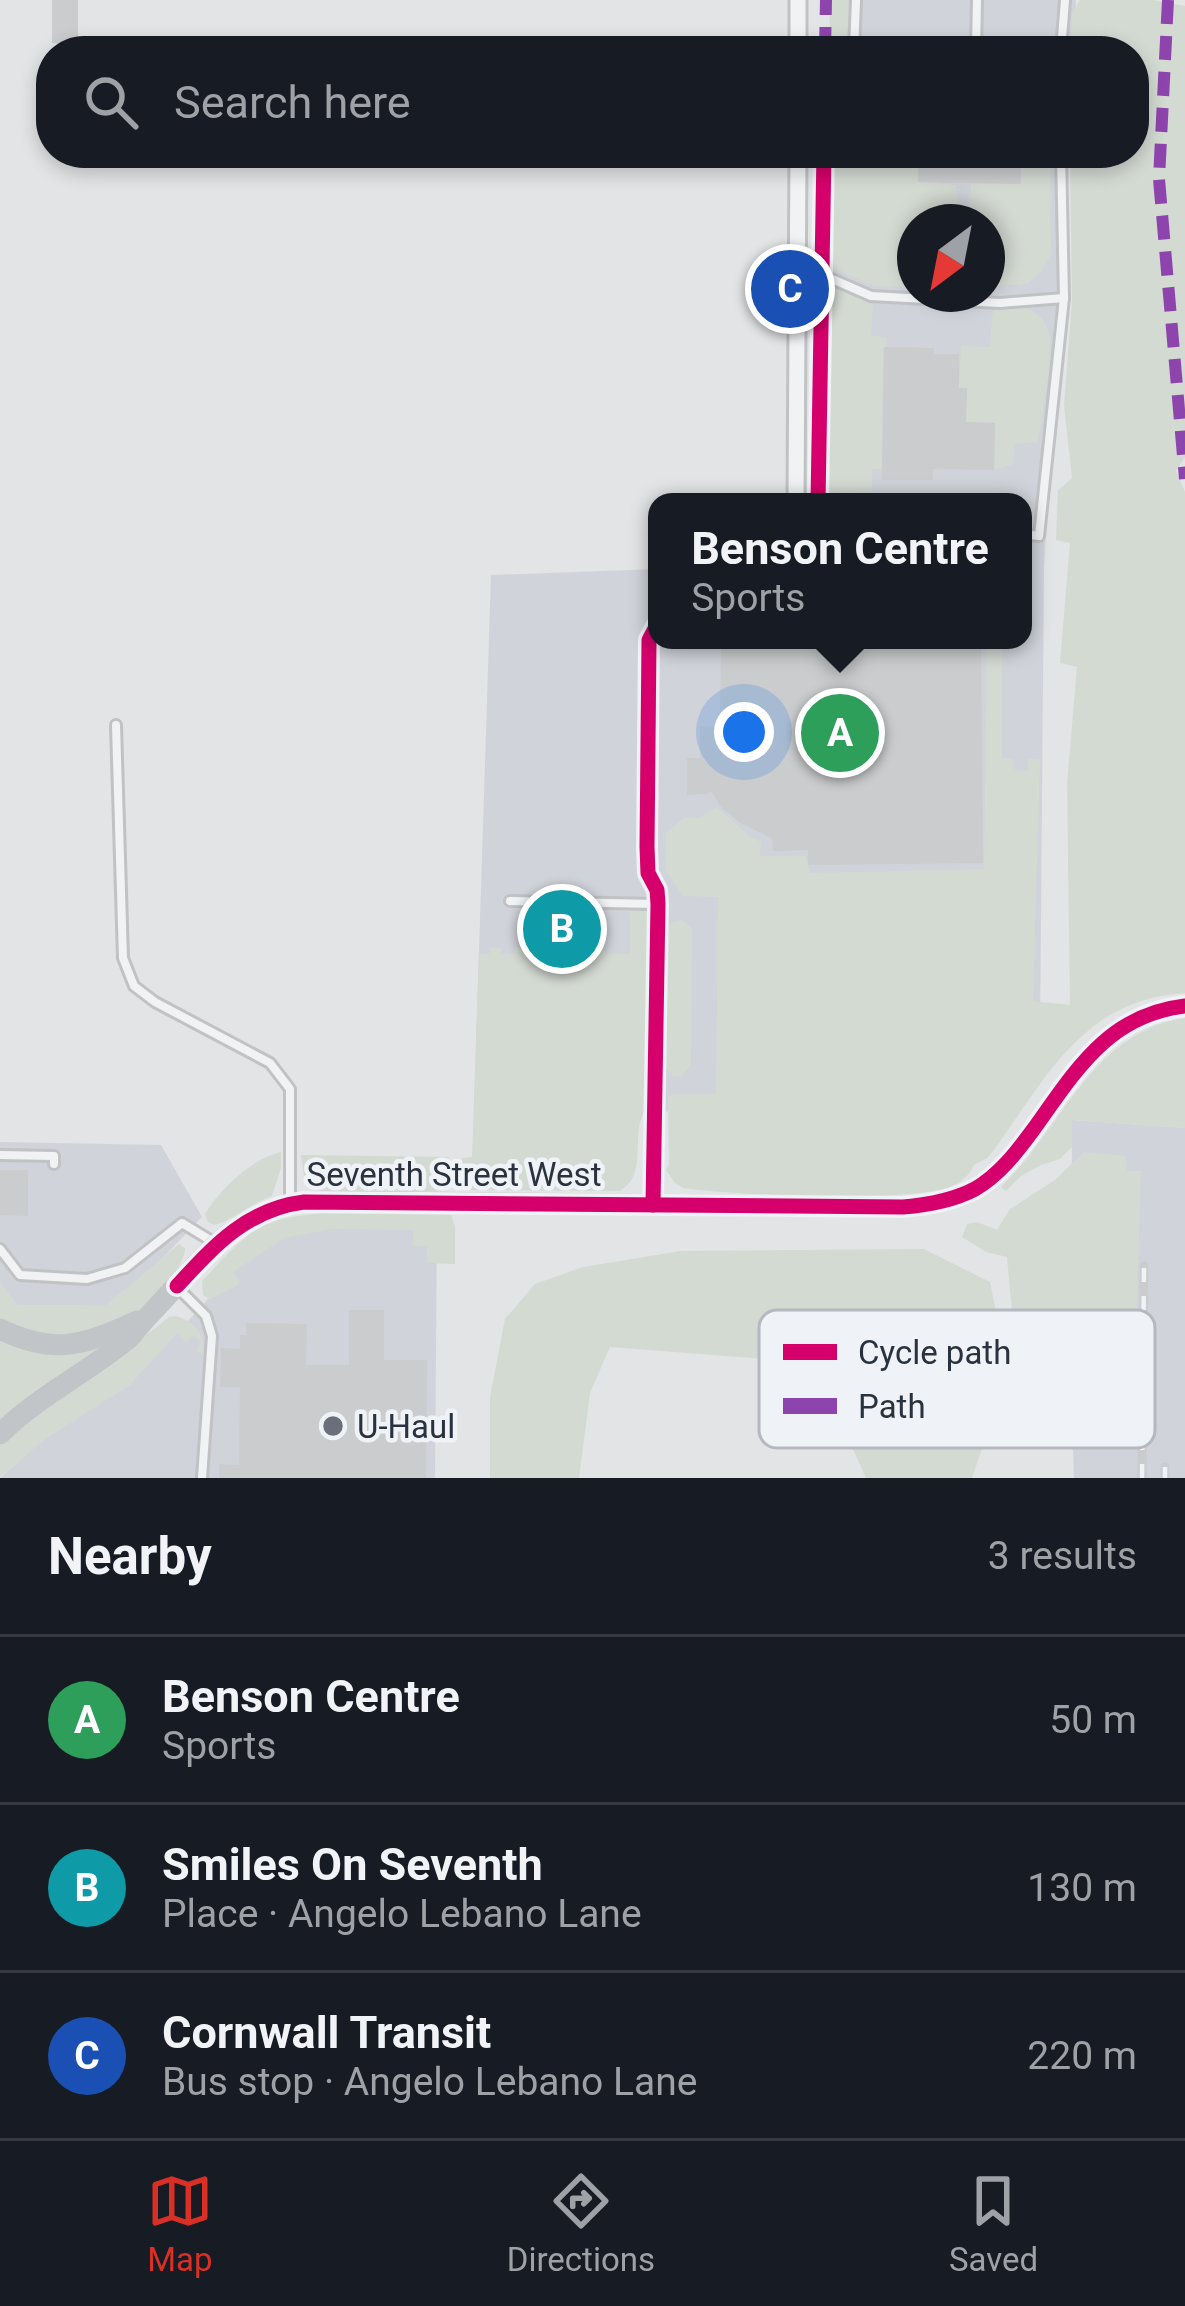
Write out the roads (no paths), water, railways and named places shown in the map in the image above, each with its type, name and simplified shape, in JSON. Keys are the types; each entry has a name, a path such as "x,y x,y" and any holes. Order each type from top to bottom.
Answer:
{"street":[{"path":"798,0 798,36"},
{"path":"796,493 798,168"},
{"path":"649,649 648,872 658,904 653,1205"},
{"name":"Seventh Street West","path":"0,1434 124,1342 217,1244 258,1214 319,1201 932,1204 975,1189 1012,1158 1082,1061 1113,1033 1142,1016 1185,1006"},
{"name":"Seventh Street West","path":"0,1329 34,1343 82,1344 148,1315"}],"lane":[{"path":"855,36 856,0"},
{"path":"976,36 977,0"},
{"path":"1062,36 1065,0"},
{"path":"1032,535 1040,536 1064,298 1060,168"},
{"path":"798,265 871,296 1000,303 1064,298"},
{"path":"116,725 123,958 134,986 154,1002 270,1064 290,1089 290,1204"},
{"path":"510,901 658,904"},
{"path":"0,1155 54,1156 55,1164"},
{"path":"0,1249 20,1275 87,1279 124,1268 182,1223 217,1244"},
{"path":"176,1286 206,1316 212,1336 202,1478"}],"railway":[{"path":"1144,1266 1144,1310"},
{"path":"1142,1448 1142,1478"},
{"path":"1165,1467 1165,1478"}],"place":[{"name":"Cornwall Transit","path":"790,289"},
{"name":"Benson Centre","path":"840,733"},
{"name":"Smiles On Seventh","path":"562,929"},
{"name":"U-Haul","path":"333,1426"}]}
